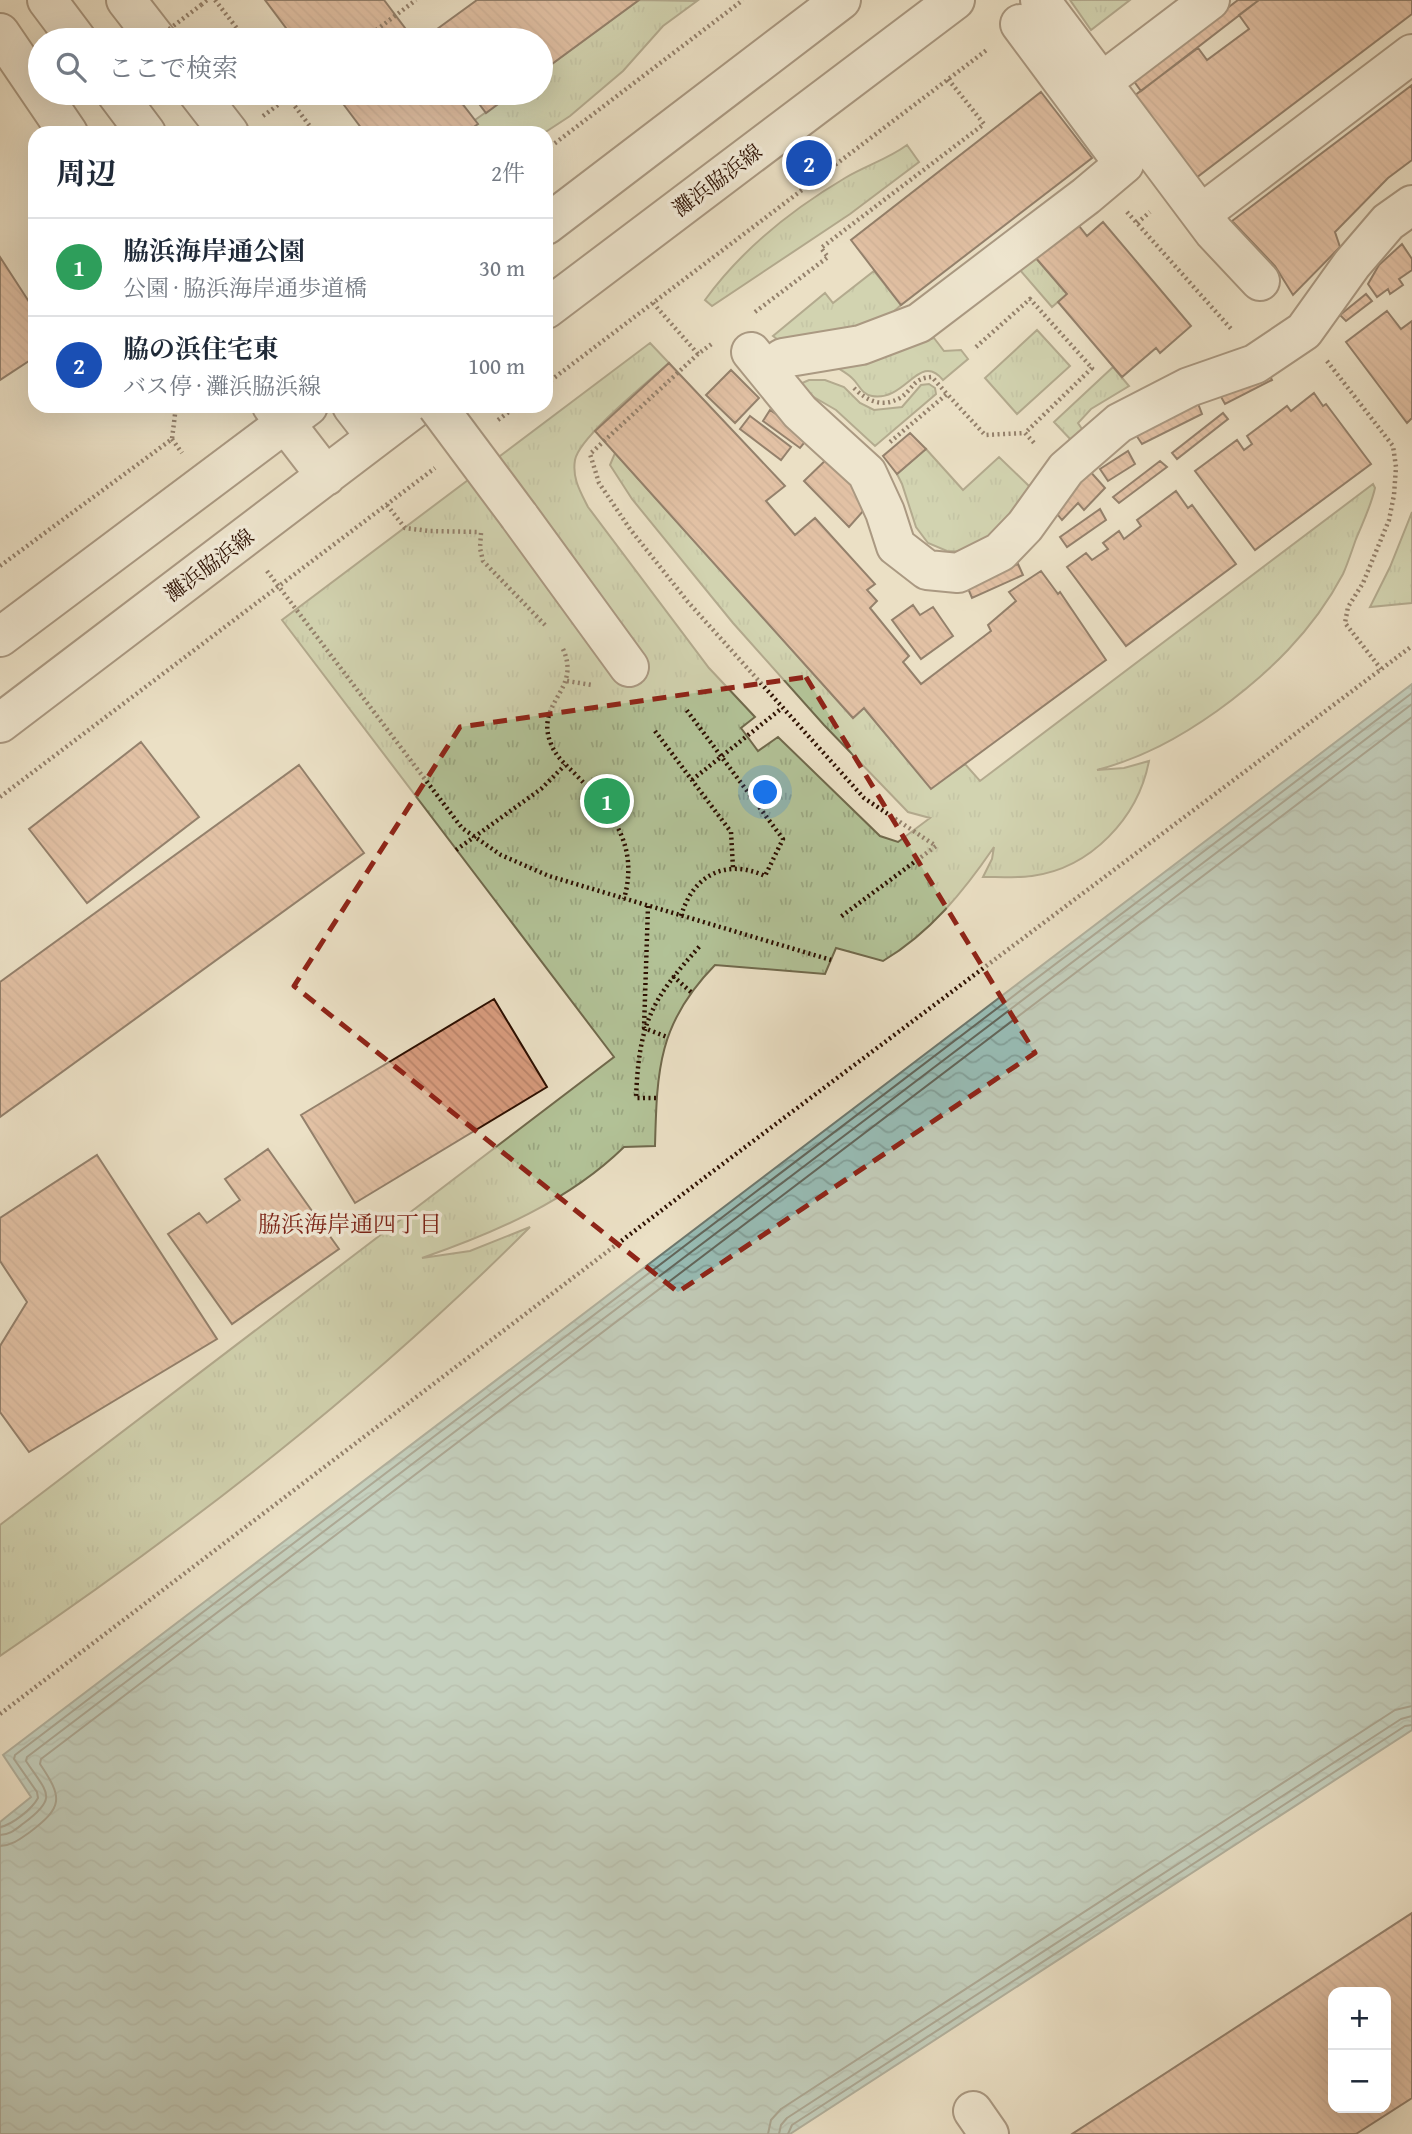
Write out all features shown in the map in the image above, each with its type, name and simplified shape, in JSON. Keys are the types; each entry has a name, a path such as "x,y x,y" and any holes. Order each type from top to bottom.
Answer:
{"street":[{"path":"47,0 68,28"},
{"path":"126,0 148,28"},
{"path":"553,220 841,0"},
{"name":"灘浜脇浜線","path":"553,304 955,0"},
{"path":"1102,82 1210,0"},
{"path":"1030,12 1102,82 1214,232 1260,281"},
{"path":"749,350 783,358 861,345 919,323 1076,204 1124,164 1030,12"},
{"path":"0,33 28,74"},
{"path":"1201,214 1412,54"},
{"path":"49,105 63,126"},
{"path":"125,105 141,126"},
{"path":"207,105 224,126"},
{"path":"749,350 800,412 867,473 886,512 895,546 927,570 958,573 1000,552 1025,526 1066,469 1119,422 1189,387 1255,364 1304,331 1352,264 1388,222 1412,205"},
{"path":"0,637 287,413"},
{"path":"289,413 326,476"},
{"path":"357,413 376,437"},
{"name":"灘浜脇浜線","path":"0,723 408,413"},
{"path":"442,413 629,667"}],"path":[{"path":"171,28 207,0"},
{"path":"215,0 237,28"},
{"path":"379,28 415,0"},
{"path":"553,145 740,1"},
{"path":"553,379 948,79 1030,12"},
{"path":"839,918 936,846 864,798 688,602 630,529 599,483 590,454 698,354 749,350 828,257 821,248 984,124 948,79"},
{"path":"294,105 310,126"},
{"path":"1142,228 1259,361"},
{"path":"861,467 947,394 985,435 1025,433 1092,368 1030,299 976,347"},
{"path":"653,303 698,354"},
{"path":"1304,331 1393,446 1396,467 1389,520 1363,583 1348,607 1345,623 1381,669"},
{"path":"0,566 172,439 175,413"},
{"path":"495,422 507,413"},
{"path":"1025,433 1042,452"},
{"path":"0,797 441,464"},
{"path":"387,505 405,528 479,532 483,561 547,627"},
{"path":"263,565 462,828 474,837 500,855 549,876 831,960"},
{"path":"560,644 568,668 567,681 549,709 551,743 565,765 608,810 623,836 628,884 624,899"},
{"path":"0,1713 682,1195 1412,646"},
{"path":"692,780 782,708"},
{"path":"681,916 686,901 696,886 713,874 733,868 748,868 765,876 783,839 685,709"},
{"path":"655,731 731,832 733,868"},
{"path":"456,850 541,789 565,765"},
{"path":"648,906 644,1028 638,1058 636,1098 656,1098"},
{"path":"644,1028 655,1002 673,976 700,946"},
{"path":"673,976 692,993"},
{"path":"644,1028 667,1037"}],"highlighted area":[{"path":"806,677 1035,1053 678,1292 294,986 460,727"}],"green space":[{"path":"639,0 697,1 663,26 623,71 553,127 470,126 496,105 553,105 553,63"},
{"path":"1070,0 1130,0 1091,30"},
{"path":"907,145 919,162 850,214 712,306 705,300 751,247 787,217 845,178"},
{"path":"1035,257 1067,294 1052,307 1019,269"},
{"path":"874,271 901,305 883,321 786,346 773,336 825,293 833,303"},
{"path":"1037,330 1070,366 1017,414 985,378"},
{"path":"934,338 944,351 961,350 968,359 943,380 927,371 884,396 865,393 850,376 833,365"},
{"path":"650,343 669,363 601,424 579,450 575,460 575,473 582,495 588,507 709,668 755,717 741,728 758,751 778,737 880,836 898,842 930,818 908,812 824,725 733,623 632,499 610,465 615,453 853,718 864,708 931,788 965,764 980,781 1373,484 1375,488 1343,574 1318,614 1288,650 1236,697 1189,730 1145,753 1097,770 1124,768 1149,761 1143,782 1123,820 1092,851 1074,863 1054,871 1026,877 983,877 992,859 994,847 945,910 916,938 883,961 836,948 825,974 715,965 682,1007 664,1049 657,1094 655,1146 624,1147 579,1184 555,1199 476,1238 422,1258 470,1251 530,1227 406,1344 275,1454 139,1558 0,1656 0,1525 614,1057 282,620"},
{"path":"1113,367 1129,386 1091,409 1078,423 1084,432 1073,442 1054,422"},
{"path":"809,380 825,380 844,387 860,403 874,410 902,407 921,385 929,384 935,388 936,394 875,446 836,410 800,389 800,384"},
{"path":"926,449 963,490 999,457 1031,488 1003,529 967,552 947,551 928,543 916,527 897,474"},
{"path":"1412,512 1412,603 1370,607 1390,567"}],"water":[{"path":"1412,684 1412,1730 790,2134 0,2134 0,1822 31,1797 3,1755"}],"building":[{"path":"265,0 384,0 405,28 286,28"},
{"path":"477,0 639,0 553,63 553,28 438,28"},
{"path":"1238,0 1259,0 1141,91 1133,80"},
{"path":"1259,0 1412,0 1412,14 1192,181 1130,99 1198,48 1207,60 1249,29 1239,15"},
{"path":"1412,85 1412,160 1388,178 1335,232 1340,247 1293,295 1275,266 1232,221"},
{"path":"1041,92 1092,158 901,305 851,240"},
{"path":"344,105 463,105 478,124 475,126 360,126"},
{"path":"480,105 497,105 486,113"},
{"path":"1076,222 1087,236 1103,222 1191,326 1160,353 1156,348 1122,377 1058,302 1067,294 1035,257"},
{"path":"1402,244 1412,259 1412,270 1399,279 1403,285 1390,294 1388,289 1377,297 1368,284 1379,265"},
{"path":"0,257 28,300 28,362 0,380"},
{"path":"1366,294 1372,301 1346,321 1340,315"},
{"path":"1387,311 1401,329 1412,321 1412,418 1407,423 1346,342"},
{"path":"669,363 785,486 766,501 795,535 815,518 875,584 867,590 877,601 870,608 909,656 903,662 921,684 991,631 988,625 1016,601 1009,592 1041,571 1058,594 1060,592 1106,660 931,789 864,708 853,718 595,431"},
{"path":"731,370 759,398 735,423 706,395"},
{"path":"1267,370 1272,380 1225,404 1220,395"},
{"path":"1314,393 1323,406 1326,404 1371,464 1255,550 1195,471 1237,440 1244,450 1252,444 1247,436 1287,406 1291,411"},
{"path":"1197,401 1202,414 1142,444 1134,432"},
{"path":"770,410 809,437 800,448 763,421"},
{"path":"1223,413 1228,419 1177,459 1172,453"},
{"path":"750,416 791,447 781,460 740,429"},
{"path":"910,433 926,449 897,474 883,456"},
{"path":"1128,451 1135,464 1108,481 1100,469"},
{"path":"830,456 862,492 865,509 849,527 804,481"},
{"path":"1160,461 1167,467 1119,503 1113,497"},
{"path":"1088,469 1105,488 1084,510 1078,503 1062,520 1054,510"},
{"path":"1176,491 1188,508 1192,505 1236,564 1126,646 1067,567 1086,553 1092,560 1108,549 1103,543 1119,531 1124,539 1141,526 1137,520"},
{"path":"1100,509 1106,520 1067,547 1060,537"},
{"path":"1018,564 1023,575 972,598 967,586"},
{"path":"913,605 920,615 933,607 953,636 921,659 892,620"},
{"path":"141,742 199,817 87,903 29,829"},
{"path":"299,765 364,853 0,1117 0,982"},
{"path":"494,999 547,1087 355,1203 301,1115"},
{"path":"268,1149 339,1249 232,1324 168,1234 199,1213 207,1223 240,1200 225,1179"},
{"path":"97,1155 217,1339 29,1452 0,1412 0,1346 27,1302 0,1261 0,1218"},
{"path":"1412,1913 1412,2098 1391,2112 1391,1987 1328,1987 1328,2113 1389,2113 1356,2134 1072,2134"}],"place":[{"name":"脇の浜住宅東","path":"809,163"},
{"name":"脇浜海岸通公園","path":"607,801"}],"district":[{"name":"脇浜海岸通四丁目","path":"350,1223"}]}
